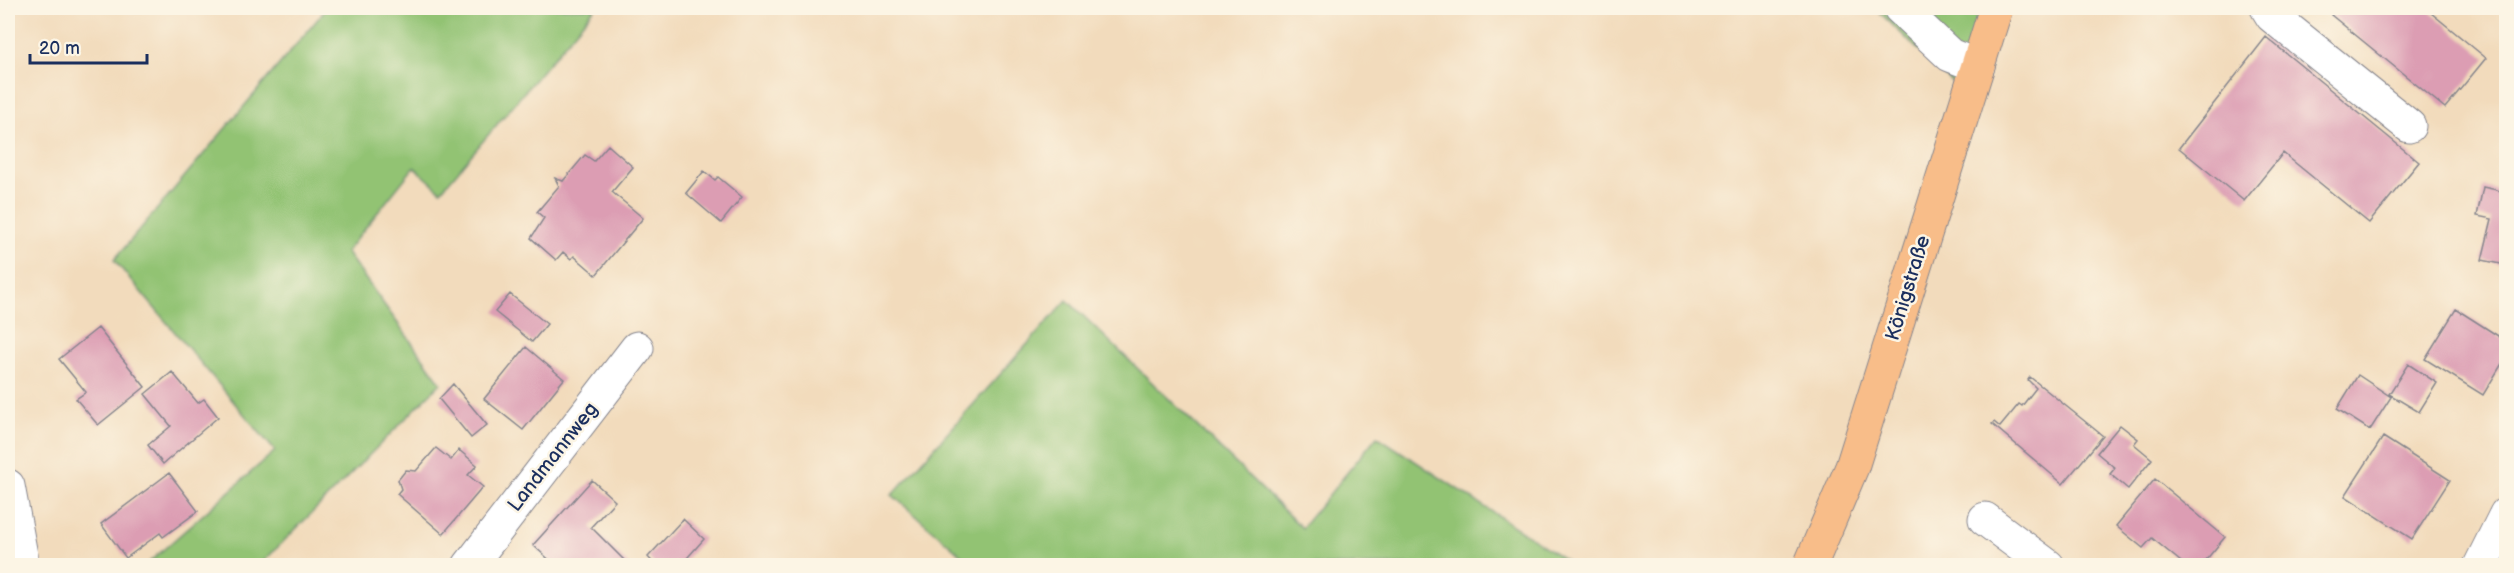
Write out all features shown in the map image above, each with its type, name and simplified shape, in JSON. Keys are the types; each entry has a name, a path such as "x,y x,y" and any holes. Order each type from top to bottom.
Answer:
{"main road":[{"name":"Königstraße","path":"1810,566 1852,467 1996,8"}],"street":[{"path":"1900,8 1950,55 1978,66"},
{"path":"2267,8 2272,16 2409,126"},
{"name":"Landmannweg","path":"469,566 637,348"},
{"path":"8,486 23,566"},
{"path":"2480,566 2506,514"},
{"path":"1985,519 2048,566"}],"green space":[{"path":"327,8 595,8 441,191 414,167 346,252 441,383 260,565 146,565 275,451 114,260"},
{"path":"1875,8 1987,8 1961,91"},
{"path":"1067,300 1302,528 1377,436 1573,565 973,565 892,495"}],"building":[{"path":"2337,8 2425,8 2486,58 2445,108 2331,15"},
{"path":"2266,37 2419,162 2369,223 2283,153 2244,201 2179,148"},
{"path":"608,145 633,167 612,192 643,218 596,275 574,256 571,259 563,252 556,260 531,238 544,218 537,212 559,186 555,178 563,181 585,155 594,161"},
{"path":"704,171 715,180 718,177 742,197 721,223 686,193"},
{"path":"2483,187 2506,192 2506,265 2482,260 2492,219 2477,216"},
{"path":"510,294 547,324 532,342 495,312"},
{"path":"2456,309 2506,341 2506,357 2483,395 2425,359"},
{"path":"98,328 145,387 98,425 76,399 86,392 59,359"},
{"path":"526,347 564,379 523,430 484,399"},
{"path":"2408,364 2437,383 2419,412 2389,394"},
{"path":"172,372 198,403 204,399 218,417 163,464 148,445 171,426 145,394"},
{"path":"2358,375 2391,397 2370,430 2337,409"},
{"path":"2030,377 2103,436 2063,484 1992,424 1994,422 2000,427 2019,404 2022,406 2036,388 2028,380"},
{"path":"453,384 487,425 471,438 439,399"},
{"path":"2120,425 2138,439 2134,444 2152,459 2128,489 2110,474 2115,468 2097,453"},
{"path":"2383,437 2450,480 2412,539 2345,496"},
{"path":"436,448 451,460 459,450 477,465 468,475 483,487 443,534 397,494 401,489 398,480 406,470 416,471"},
{"path":"169,473 198,511 163,537 160,533 126,558 101,524"},
{"path":"2155,479 2225,537 2201,566 2186,566 2152,538 2143,548 2116,526"},
{"path":"592,480 615,501 591,527 630,566 556,566 533,545"},
{"path":"683,519 704,539 680,566 656,566 648,557"}]}
